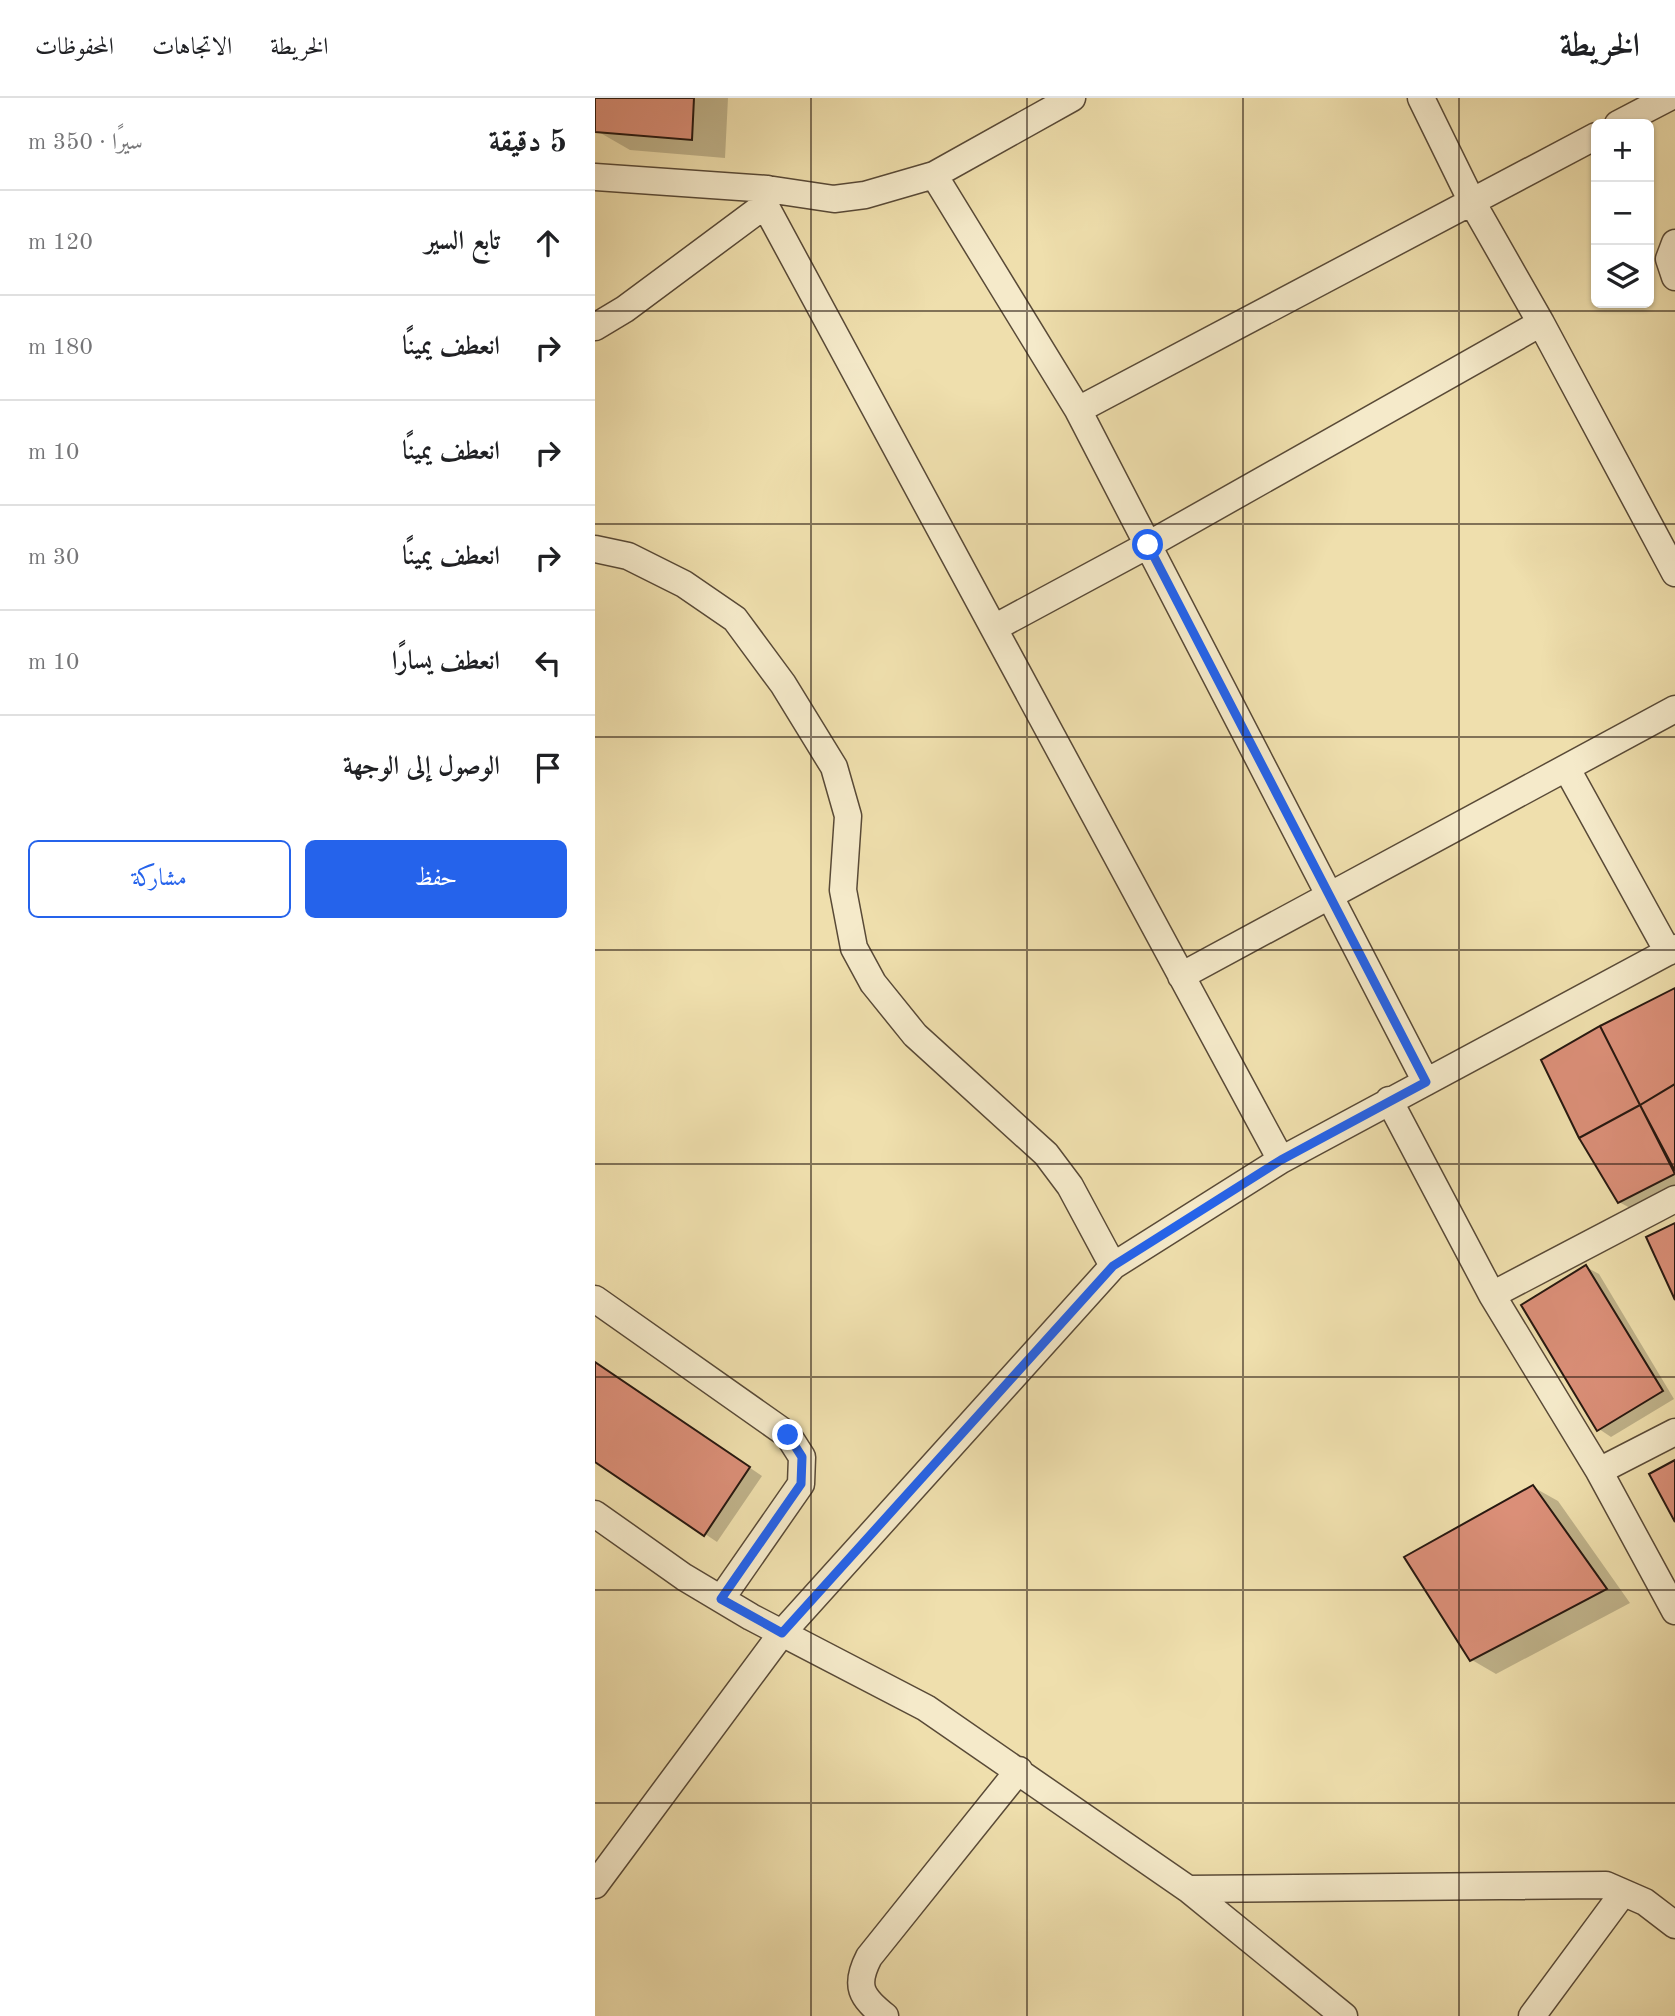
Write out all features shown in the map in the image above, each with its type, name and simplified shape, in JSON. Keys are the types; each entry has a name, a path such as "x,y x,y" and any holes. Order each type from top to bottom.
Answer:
{"street":[{"path":"595,177 766,197 834,199 865,195 934,175 1072,98"},
{"path":"1421,98 1472,202 1541,323 1675,573"},
{"path":"1628,119 1668,98"},
{"path":"1078,410 1591,139"},
{"path":"934,175 1078,410 1426,1082"},
{"path":"595,327 625,309 766,197"},
{"path":"766,197 1281,1160"},
{"path":"1675,243 1669,259 1675,277"},
{"path":"995,628 1148,545 1541,323"},
{"path":"595,549 628,556 684,584 735,619 783,684 834,767 848,816 843,890 854,948 873,983 915,1035 1045,1154 1070,1186 1113,1266"},
{"path":"1181,976 1331,898 1675,709"},
{"path":"595,1885 782,1633 1113,1266 1281,1160 1672,950 1567,769"},
{"path":"1389,1100 1492,1295 1599,1471 1675,1611"},
{"path":"1492,1295 1675,1199"},
{"path":"595,1299 788,1435 802,1457 801,1484 721,1599"},
{"path":"1599,1471 1675,1432"},
{"path":"595,1514 721,1599 926,1708 1019,1770 1188,1889 1344,2016"},
{"path":"885,2016 869,2004 862,1989 860,1976 869,1957 1019,1770"},
{"path":"1188,1889 1606,1885 1645,1902 1675,1925"},
{"path":"1532,2016 1623,1893"}],"building":[{"path":"595,98 694,98 692,140 595,132"},
{"path":"1675,988 1675,1084 1640,1105 1600,1026"},
{"path":"1600,1026 1640,1105 1579,1138 1541,1060"},
{"path":"1675,1084 1675,1171 1640,1105"},
{"path":"1640,1105 1675,1174 1618,1203 1579,1138"},
{"path":"1675,1223 1675,1300 1646,1237"},
{"path":"1586,1265 1663,1391 1597,1431 1521,1305"},
{"path":"595,1362 750,1467 704,1536 595,1462"},
{"path":"1675,1460 1675,1522 1649,1474"},
{"path":"1533,1485 1607,1589 1470,1661 1404,1557"}],"route":[{"path":"788,1435 802,1457 801,1484 721,1599 782,1633 1113,1266 1281,1160 1426,1082 1148,545"}]}
